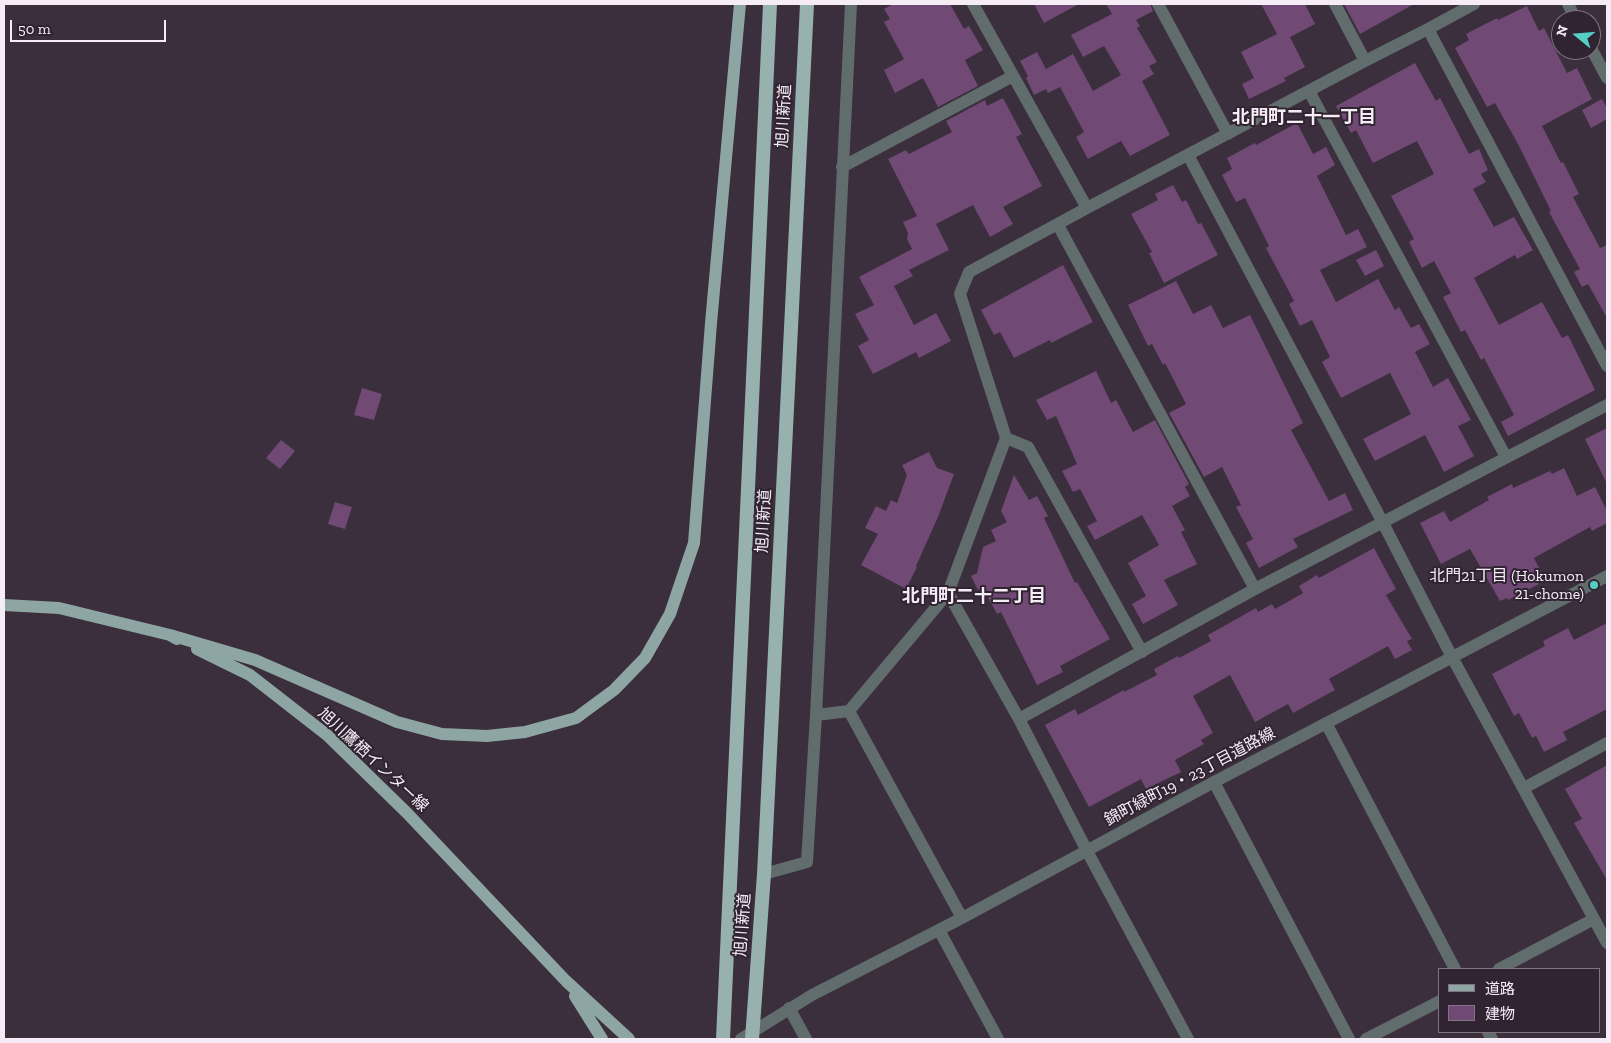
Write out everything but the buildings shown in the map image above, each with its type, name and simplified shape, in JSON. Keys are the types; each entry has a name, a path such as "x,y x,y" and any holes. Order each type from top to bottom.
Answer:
{"highway":[{"name":"旭川新道","path":"722,1039 770,4"},
{"name":"旭川新道","path":"749,1037 764,874 807,4"}],"main road":[{"path":"170,635 256,660 397,722 442,734 487,736 525,732 576,718 614,690 645,658 670,614 694,543 711,323 740,4"},
{"name":"旭川鷹栖インター線","path":"4,605 59,608 170,635 250,675 328,735 407,813 566,981 629,1039"},
{"path":"566,981 602,1039"}],"street":[{"path":"764,874 807,862 816,715 850,4"},
{"path":"973,4 1087,208"},
{"path":"1158,4 1228,134"},
{"path":"1334,4 1365,61"},
{"path":"816,715 850,710 948,593 1006,438 960,294 970,272 1087,208 1474,4"},
{"path":"1428,29 1607,366"},
{"path":"1597,60 1607,78"},
{"path":"842,167 1013,76"},
{"path":"1309,91 1506,457"},
{"path":"1188,155 1383,523 1452,658 1607,943"},
{"path":"1058,224 1255,589"},
{"path":"1019,720 1255,589 1607,405"},
{"path":"1006,438 1028,447 1142,652"},
{"name":"錦町緑町19・23丁目道路線","path":"749,1037 812,995 962,918 1214,782 1607,576"},
{"path":"948,593 1019,720 1188,1039"},
{"path":"850,710 962,918"},
{"path":"1326,723 1454,968"},
{"path":"1524,788 1607,743"},
{"path":"1214,782 1349,1039"},
{"path":"1501,968 1594,919"},
{"path":"939,930 998,1039"},
{"path":"1366,1039 1438,1002"},
{"path":"790,1008 806,1039"}],"place":[{"name":"北門21丁目 (Hokumon 21-chome)","path":"1594,585"}],"district":[{"name":"北門町二十一丁目","path":"1304,118"},
{"name":"北門町二十二丁目","path":"974,597"}]}
